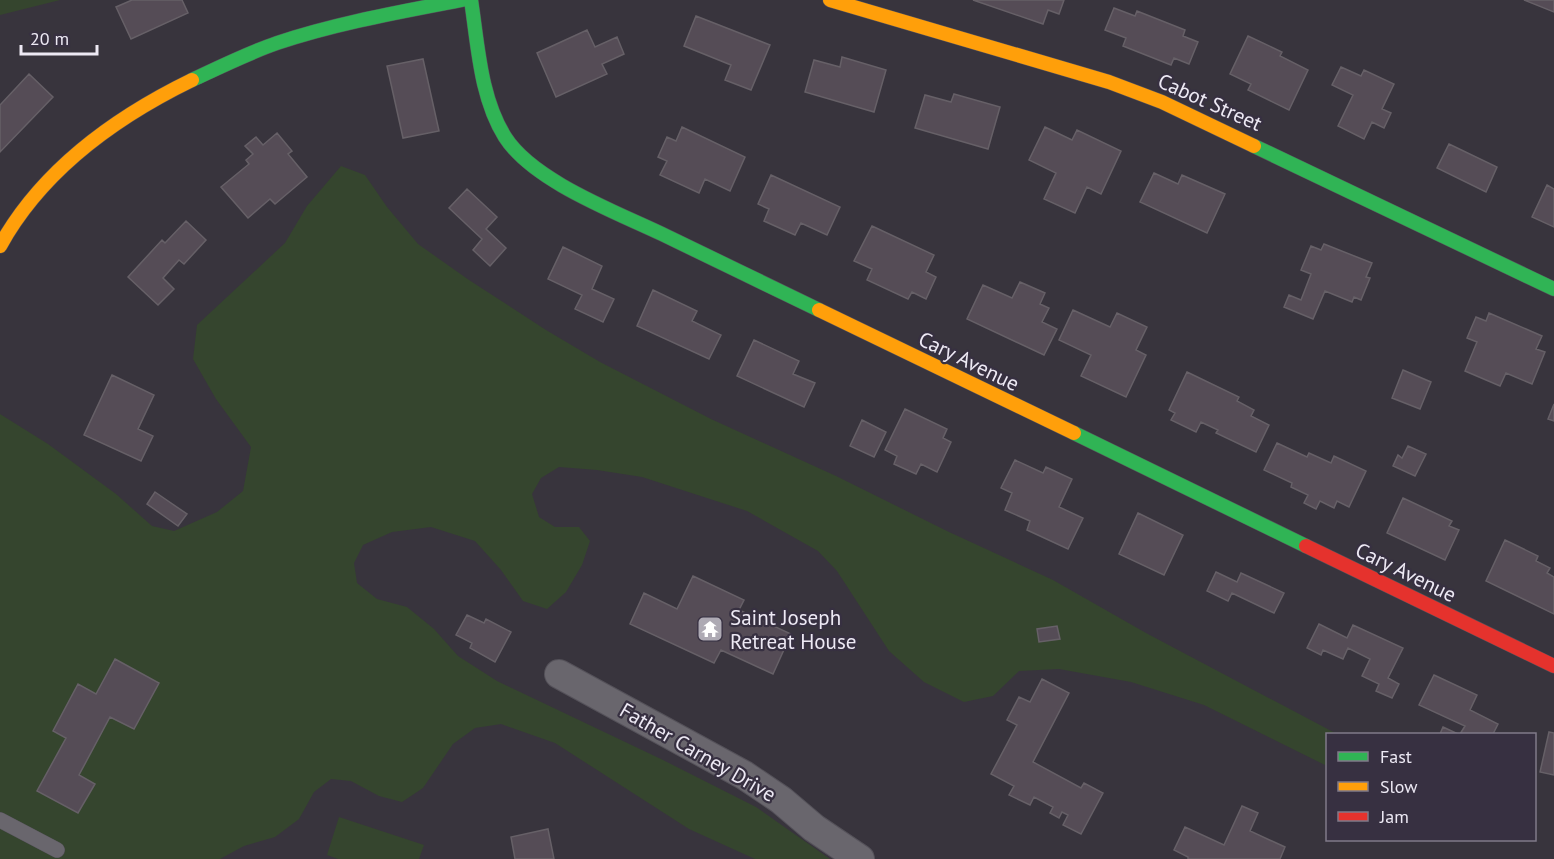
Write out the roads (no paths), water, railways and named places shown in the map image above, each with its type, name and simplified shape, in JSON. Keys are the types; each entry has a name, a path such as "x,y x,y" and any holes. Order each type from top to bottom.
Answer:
{"street":[{"path":"0,246 28,205 72,158 108,128 142,105 243,56 275,44 364,19 462,0"},
{"name":"Cary Avenue","path":"471,0 487,91 498,124 506,139 518,152 569,189 1554,666"},
{"name":"Cabot Street","path":"830,0 1109,82 1162,102 1554,289"},
{"name":"Father Carney Drive","path":"559,674 744,775 781,800 814,828 860,859"}],"lane":[{"path":"0,820 57,850"}],"place":[{"name":"Saint Joseph Retreat House","path":"710,629"}]}
